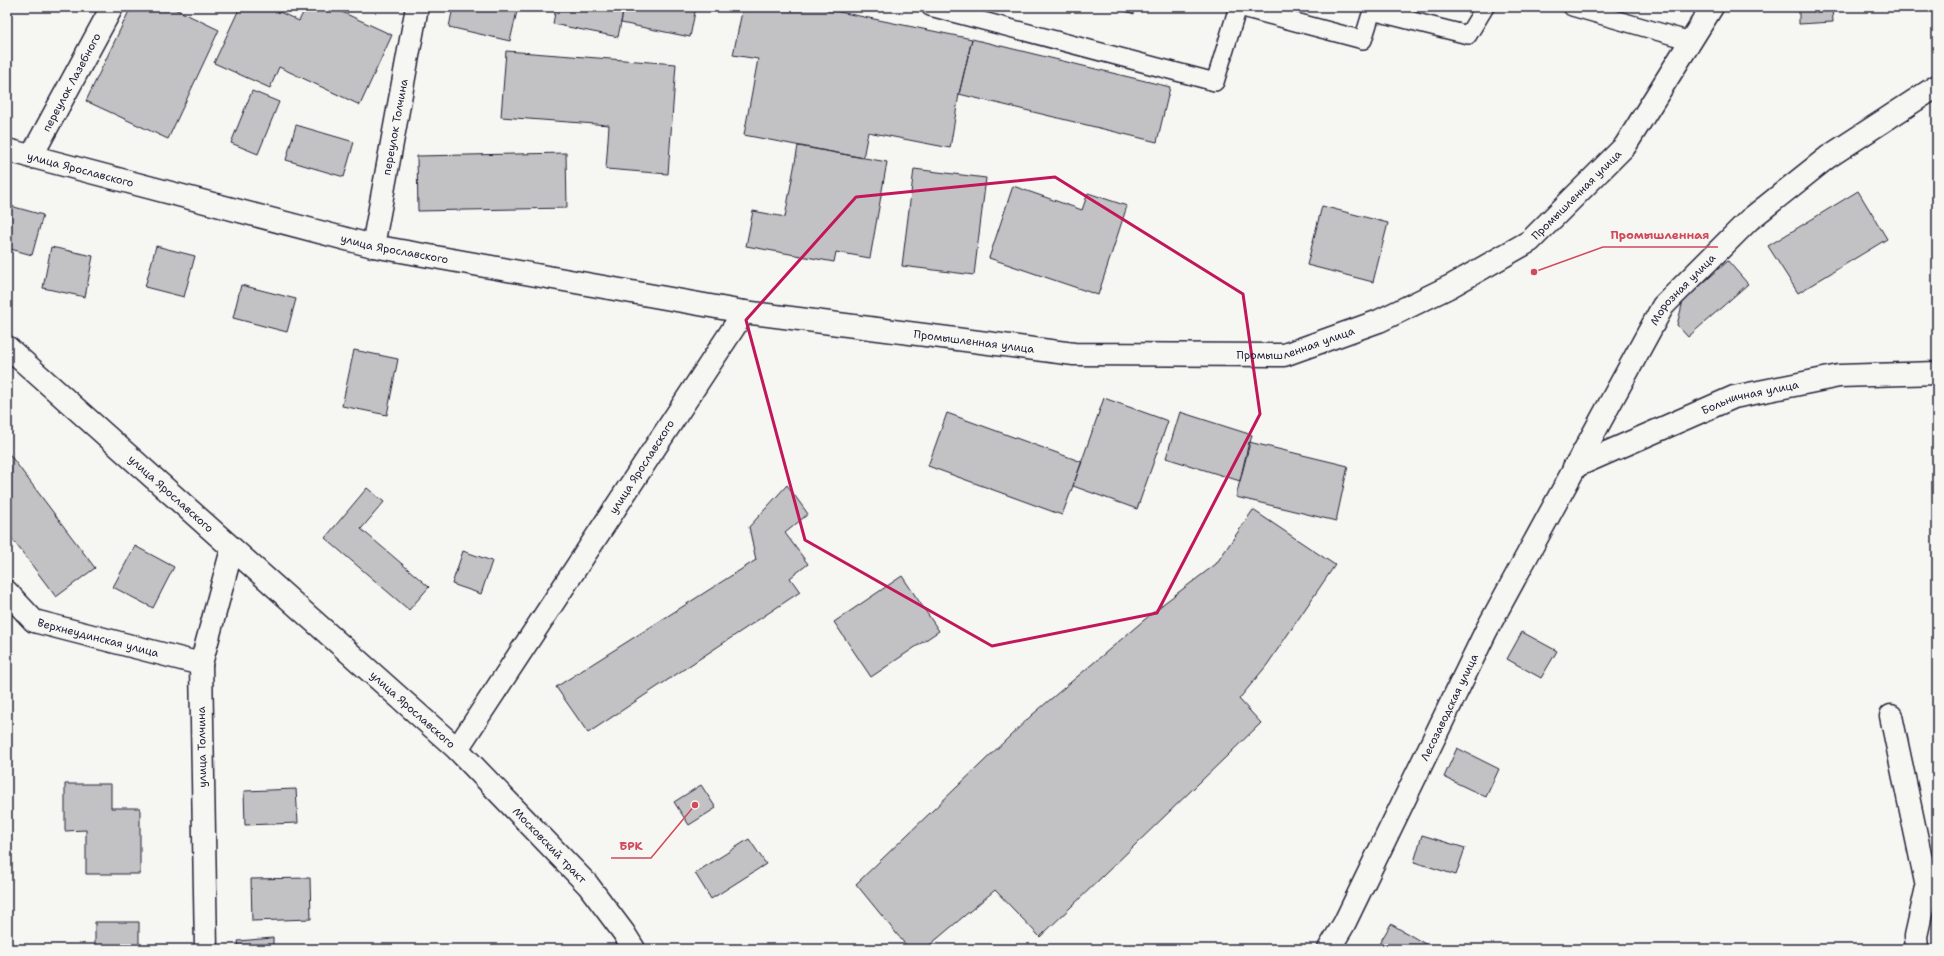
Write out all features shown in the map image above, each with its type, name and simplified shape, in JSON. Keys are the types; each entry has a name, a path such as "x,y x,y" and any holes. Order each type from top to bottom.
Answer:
{"street":[{"name":"переулок Лазебного","path":"31,157 112,7"},
{"name":"переулок Толчина","path":"373,246 417,7"},
{"name":"Промышленная улица","path":"744,312 1074,354 1284,355 1379,321 1451,286 1530,241 1625,146 1712,7"},
{"name":"Морозная улица","path":"1574,467 1663,306 1749,220 1828,157 1937,86"},
{"name":"улица Ярославского","path":"7,150 373,246 744,312 457,749 7,347"},
{"name":"Больничная улица","path":"1574,467 1734,397 1839,376 1937,373"},
{"name":"Лесозаводская улица","path":"1329,949 1344,924 1486,630 1574,467"},
{"name":"улица Толчина","path":"206,949 201,664 232,549"},
{"name":"Верхнеудинская улица","path":"7,592 34,621 201,664"},
{"path":"1891,716 1927,887 1916,936 1917,949"},
{"name":"Московский тракт","path":"457,749 588,885 624,933 634,949"}],"lane":[{"path":"930,7 1215,82 1239,7 1363,40 1372,11 1468,35 1485,7"},
{"path":"1572,7 1691,41"}],"highlighted area":[{"path":"1055,177 1243,294 1260,414 1157,613 992,646 805,540 746,320 856,197"}],"building":[{"path":"131,7 171,7 219,30 168,139 86,101"},
{"path":"240,7 269,7 299,21 306,7 331,7 392,35 360,105 279,67 270,88 214,63"},
{"path":"453,7 518,7 510,41 449,27"},
{"path":"556,7 624,7 618,37 553,24"},
{"path":"624,7 696,7 690,37 621,23"},
{"path":"743,7 815,7 972,39 959,94 950,148 868,132 863,158 744,135 758,59 733,55"},
{"path":"1113,7 1136,7 1134,14"},
{"path":"1799,7 1832,7 1833,22 1799,24"},
{"path":"972,39 1170,87 1157,142 959,94"},
{"path":"506,51 676,64 668,174 606,169 609,125 501,117"},
{"path":"252,91 279,102 258,154 231,143"},
{"path":"296,125 354,142 344,177 286,160"},
{"path":"798,146 887,162 870,258 836,252 834,262 746,246 753,211 785,217"},
{"path":"566,153 567,208 418,211 417,156"},
{"path":"914,169 986,178 974,275 902,266"},
{"path":"1013,186 1082,210 1088,193 1127,206 1098,295 989,258"},
{"path":"1858,191 1887,239 1798,293 1768,246"},
{"path":"7,205 43,215 32,255 7,248"},
{"path":"1322,206 1388,223 1373,282 1307,265"},
{"path":"156,246 195,256 184,297 145,287"},
{"path":"51,247 93,256 85,297 43,288"},
{"path":"1728,261 1748,284 1688,337 1677,325 1683,301"},
{"path":"241,285 296,299 287,332 233,318"},
{"path":"354,350 398,359 387,415 342,406"},
{"path":"1104,398 1168,421 1137,509 1073,486"},
{"path":"1180,412 1252,435 1240,481 1166,458"},
{"path":"947,413 1082,462 1062,515 928,466"},
{"path":"1249,442 1348,466 1336,521 1236,497"},
{"path":"7,451 95,568 56,597 7,532"},
{"path":"787,485 808,514 785,533 808,564 790,578 800,592 588,733 556,687 756,560 749,527"},
{"path":"367,488 384,502 361,529 429,587 409,610 325,538"},
{"path":"1253,510 1335,565 1267,665 1239,699 1261,723 1040,937 995,890 925,949 909,949 856,884 1032,715 1163,604 1216,564"},
{"path":"135,546 174,567 153,608 113,587"},
{"path":"463,551 492,561 481,594 452,584"},
{"path":"902,576 939,631 871,677 834,622"},
{"path":"1522,632 1557,651 1541,678 1507,659"},
{"path":"1457,748 1499,769 1486,797 1444,777"},
{"path":"65,784 111,784 111,808 140,808 140,874 86,874 86,830 65,831"},
{"path":"701,785 716,808 689,825 674,802"},
{"path":"296,789 298,823 245,825 244,791"},
{"path":"1422,835 1465,848 1456,875 1414,862"},
{"path":"749,839 766,864 711,899 695,873"},
{"path":"310,878 311,919 252,921 251,879"},
{"path":"95,922 139,922 139,949 95,949"},
{"path":"1391,924 1427,945 1424,949 1376,949"},
{"path":"273,938 273,949 239,949 238,941"}],"place":[{"name":"Промышленная","path":"1534,272"},
{"name":"БРК","path":"695,805"}]}
